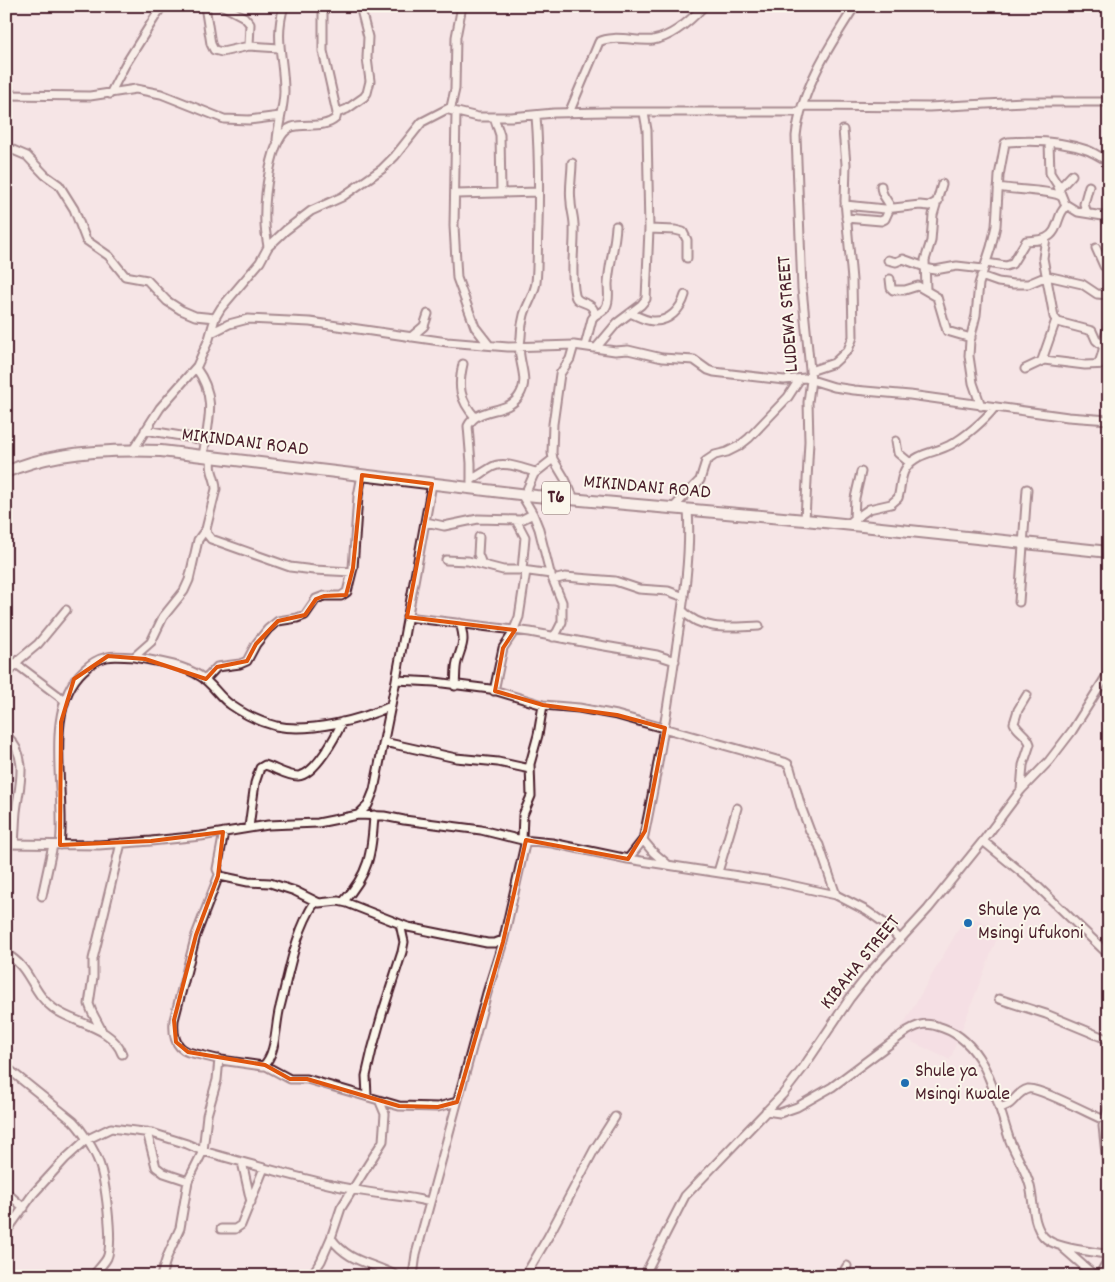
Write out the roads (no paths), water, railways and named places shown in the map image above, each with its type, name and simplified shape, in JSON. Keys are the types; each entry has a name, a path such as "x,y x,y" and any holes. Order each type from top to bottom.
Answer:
{"highway":[{"name":"MIKINDANI ROAD","path":"6,472 30,463 66,455 133,450 161,451 432,484 471,484 523,494 805,520 850,522 1109,552"}],"street":[{"path":"110,94 125,65 162,6"},
{"path":"205,6 214,50 222,52 249,46 279,48"},
{"path":"223,6 244,17 250,24 249,46"},
{"path":"268,247 265,226 266,205 284,89 279,48 279,23 284,6"},
{"path":"277,143 285,131 292,127 328,123 336,118 337,113 323,51 323,6"},
{"path":"337,113 347,109 364,97 370,81 367,58 368,37 360,6"},
{"path":"462,6 455,42 452,111 456,194 454,226 457,278 475,326 489,345"},
{"path":"569,113 599,42 614,39 653,40 660,38 680,27 704,6"},
{"name":"LUDEWA STREET","path":"805,520 809,441 808,402 811,380 802,289 796,136 801,109 827,54 855,6"},
{"path":"6,95 90,96 110,94 128,89 161,94 224,119 249,120 280,116"},
{"path":"133,450 171,394 196,368 211,333 215,318 260,262 268,247 311,211 342,197 382,169 422,122 429,117 452,111 478,117 494,117 569,113 929,107 1024,102 1109,102"},
{"path":"596,348 617,323 646,299 648,229 647,130 644,113"},
{"path":"471,484 468,426 475,417 507,406 519,396 524,377 519,354 520,346 524,315 536,283 538,192 536,116"},
{"path":"494,117 500,135 502,193"},
{"path":"810,371 834,363 848,350 853,337 852,280 845,205 846,164 843,130"},
{"path":"981,406 972,383 970,338 983,269 991,248 996,226 998,187 1006,142 1032,141 1066,144 1087,150 1109,161"},
{"path":"1049,143 1050,173 1067,206 1078,212 1109,217"},
{"path":"6,147 27,156 45,175 59,185 74,209 86,240 109,256 125,276 147,280 167,301 188,313 195,316 215,318"},
{"path":"572,163 571,201 574,225 573,266 575,296 578,301 592,308 594,315 585,346"},
{"path":"1060,193 1072,175"},
{"path":"926,290 925,267 931,241 932,219 942,184"},
{"path":"881,186 882,194 891,208"},
{"path":"1087,213 1084,204 1089,186"},
{"path":"998,187 1021,191 1060,193"},
{"path":"456,194 538,192"},
{"path":"845,205 869,208 929,206 938,200"},
{"path":"1042,360 1056,320 1052,312 1043,258 1046,238 1057,226 1061,211 1067,206"},
{"path":"866,220 866,212 869,208"},
{"path":"846,218 881,221 891,208"},
{"path":"594,315 605,310 609,300 609,273 616,226"},
{"path":"648,229 683,232 687,240 687,258"},
{"path":"888,260 896,262 903,259 935,270 958,266 983,269 1010,265 1014,263 1026,240 1046,238"},
{"path":"1096,248 1104,266 1109,269"},
{"path":"983,269 989,280 1013,284 1028,284 1047,276 1082,284 1097,294 1109,295"},
{"path":"890,279 890,286 893,290 905,290 916,286 922,287 938,298 947,331 970,338"},
{"path":"630,313 653,321 666,318 678,310 685,295"},
{"path":"411,337 424,326 428,314"},
{"path":"211,333 229,324 248,320 310,322 447,342 520,346 574,345 615,352 628,350 667,359 694,360 714,372 784,380 805,378 834,387 994,408 1109,420"},
{"path":"1056,320 1092,330 1096,340 1104,347"},
{"path":"1098,364 1103,355 1105,335 1109,326"},
{"path":"574,345 570,359 560,374 552,424 553,459 574,499"},
{"path":"1025,369 1042,360 1085,365 1109,364"},
{"path":"463,364 460,390 475,417"},
{"path":"134,657 151,642 163,617 184,591 189,580 198,540 206,529 216,489 216,483 207,456 206,440 210,398 204,380 196,368"},
{"path":"673,508 700,480 706,461 715,455 739,446 749,438 788,397 799,380"},
{"path":"850,522 869,509 891,504 896,500 903,473 910,463 922,455 939,450 959,440 994,408"},
{"path":"145,430 206,440"},
{"path":"896,441 898,453 910,463"},
{"path":"553,459 535,472 523,494 539,529 552,578 563,605 561,625 553,636"},
{"path":"471,484 492,466 512,466 535,472"},
{"path":"850,522 861,472"},
{"path":"205,680 217,668 247,661 256,644 268,629 278,621 305,615 316,599 324,596 345,594 352,572 358,496 362,475"},
{"path":"358,815 368,805 372,797 396,680 432,484"},
{"path":"1019,602 1028,489"},
{"path":"628,858 643,840 665,728 683,611 690,538 688,509"},
{"path":"426,522 444,526 478,519 526,519 533,514"},
{"path":"494,691 503,648 515,630 519,617 526,537 516,520"},
{"path":"206,529 211,539 280,564 314,570 352,572"},
{"path":"479,537 478,554 482,564"},
{"path":"446,560 482,564 503,570 524,570 552,578 615,580 636,588 668,592 684,597"},
{"path":"6,676 15,663 38,644 66,610"},
{"path":"683,611 691,619 713,626 732,628 759,626"},
{"path":"407,617 553,636 657,655 675,661"},
{"path":"456,686 457,662 462,652 464,637 460,623"},
{"path":"42,896 62,834 59,767 60,722 64,700 74,680 91,665 108,656 134,657 188,670 205,680 225,701 266,723 286,728 302,728 342,722 373,714 391,706"},
{"path":"15,663 64,700"},
{"name":"KIBAHA STREET","path":"644,1276 685,1196 783,1094 803,1068 850,998 872,970 928,909 1021,790 1048,761 1072,730 1109,672"},
{"path":"1104,678 1109,687"},
{"path":"396,680 435,682 494,691 543,705 586,709 617,715 788,764 801,807 810,831 819,845 836,895"},
{"path":"1021,790 1023,765 1030,744 1014,723 1018,710 1027,695"},
{"path":"413,1276 416,1254 503,940 524,840 523,815 531,796 530,769 543,705"},
{"path":"249,827 255,783 260,768 264,765 296,776 306,773 322,757 342,722"},
{"path":"6,735 15,744 21,765 10,844 121,843 196,836 249,827 318,823 358,815 374,815 481,830 524,840 552,843 628,858 718,872 836,895 867,911 887,925 900,940"},
{"path":"384,742 456,758 498,762 530,769"},
{"path":"718,872 737,808"},
{"path":"343,902 363,877 366,870 372,844 374,815"},
{"path":"224,832 217,870 219,875 194,943 174,1020 173,1029 176,1042 181,1050 219,1060 248,1065 264,1065 290,1079 306,1079 367,1096 380,1102 400,1106 438,1107 457,1102"},
{"path":"643,840 656,856 670,865"},
{"path":"983,841 1032,881 1109,955"},
{"path":"102,1031 89,1004 93,977 93,959 121,843"},
{"path":"219,875 240,880 270,883 301,893 315,902 343,902 400,924 487,943 503,940"},
{"path":"264,1065 271,1055 280,1007 294,954 308,913 315,902"},
{"path":"367,1096 366,1076 372,1050 404,942 400,924"},
{"path":"6,954 24,968 42,999 55,1010 102,1031 118,1045 122,1054"},
{"path":"999,999 1046,1014 1109,1040"},
{"path":"766,1111 780,1113 797,1107 832,1087 907,1031 924,1024 946,1029 967,1044 980,1059 986,1071 1011,1142 1030,1183 1034,1212 1040,1231 1047,1239 1060,1245 1109,1257 1099,1276"},
{"path":"161,1276 180,1228 188,1181 203,1151 207,1115 217,1080 219,1060"},
{"path":"6,1068 77,1125 101,1168 109,1231 108,1256 93,1276"},
{"path":"999,1108 1008,1106 1022,1091 1032,1089 1054,1096 1104,1120"},
{"path":"311,1276 318,1266 331,1238 341,1208 383,1141 385,1114 380,1102"},
{"path":"1109,1106 1104,1120 1103,1134 1107,1164 1109,1166"},
{"path":"525,1276 594,1150 615,1117"},
{"path":"6,1232 56,1168 86,1140 112,1127 147,1132 203,1151 304,1179 352,1190 430,1202"},
{"path":"147,1132 156,1167 164,1174 188,1181"},
{"path":"242,1162 251,1202"},
{"path":"221,1229 239,1228 245,1218 264,1168"},
{"path":"6,1192 24,1208"},
{"path":"331,1238 338,1248 348,1255 397,1276"},
{"path":"1060,1245 1095,1276"},
{"path":"841,1276 847,1266"}],"place":[{"name":"Shule ya Msingi Ufukoni","path":"968,923"},
{"name":"Shule ya Msingi Kwale","path":"905,1083"}]}
